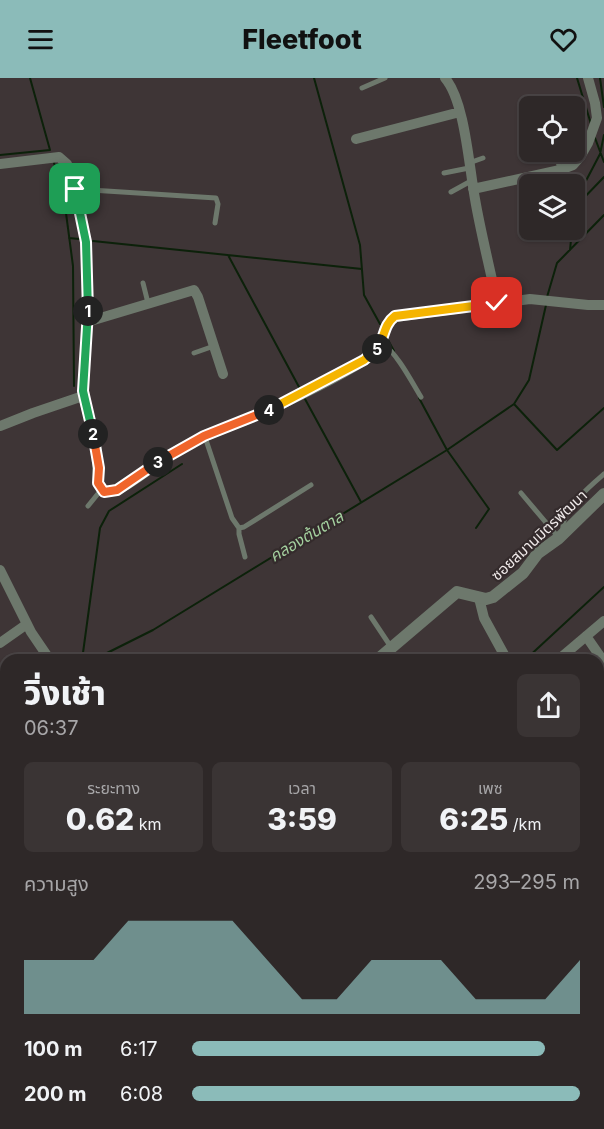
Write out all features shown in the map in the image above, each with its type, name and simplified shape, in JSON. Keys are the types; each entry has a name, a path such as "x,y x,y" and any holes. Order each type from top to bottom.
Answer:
{"street":[{"path":"445,78 455,95 460,112 472,185 497,303"},
{"path":"472,185 560,170 573,165 588,143 597,118 588,78"},
{"path":"356,139 460,112"},
{"path":"0,164 59,157 67,164 75,189 86,242 87,322 84,396 96,444 98,483 101,490 108,492 117,490 169,455 204,436 244,421 296,397 364,360 382,342 385,327 395,316 497,303 547,300 604,305"},
{"path":"87,322 194,290 223,374"},
{"path":"0,426 84,396"},
{"name":"ซอยสมานมิตรพัฒนา","path":"383,654 452,594 460,591 486,599 506,588 523,573 538,553 561,536 604,494"},
{"path":"0,570 27,624 46,654"},
{"path":"479,598 483,618 504,654"},
{"path":"565,654 604,621"},
{"path":"0,643 27,624"},
{"path":"586,636 598,654"}],"lane":[{"path":"362,88 385,78"},
{"path":"444,172 469,166 483,158"},
{"path":"558,162 560,170"},
{"path":"451,192 472,185"},
{"path":"75,189 216,198 218,204 215,223"},
{"path":"143,283 148,303"},
{"path":"382,342 401,363 421,397"},
{"path":"194,353 214,346"},
{"path":"204,436 232,518 239,528 245,557"},
{"path":"561,536 563,519 584,492 604,474"},
{"path":"239,528 311,485"},
{"path":"88,506 101,490"},
{"path":"584,492 593,507"},
{"path":"521,493 561,536"},
{"path":"370,617 391,647"}],"waterway":[{"path":"0,155 50,150 30,78"},
{"path":"314,78 360,245 364,295 380,324"},
{"path":"577,78 591,124"},
{"path":"600,78 604,107"},
{"path":"585,183 600,154 604,135"},
{"path":"595,138 604,162"},
{"path":"54,163 64,198 73,266 74,386"},
{"path":"585,197 604,177"},
{"name":"คลองต้นตาล","path":"547,297 557,263 604,215"},
{"path":"69,238 79,239"},
{"path":"570,250 571,240"},
{"path":"93,241 362,269"},
{"path":"228,255 299,387"},
{"name":"คลองต้นตาล","path":"514,404 529,380 546,305"},
{"path":"388,340 394,351"},
{"path":"419,398 447,450 489,509 476,528"},
{"path":"305,399 361,502"},
{"name":"คลองต้นตาล","path":"105,654 153,630 447,450 514,404 557,450 604,408"},
{"path":"83,654 100,528 109,511 182,464"},
{"path":"531,654 604,587"}],"route":[{"path":"75,189 88,258 88,311 83,391 96,444 98,483 104,492 117,490 169,455 204,436 273,408 364,360 379,347 385,327 395,316 497,303"}]}
